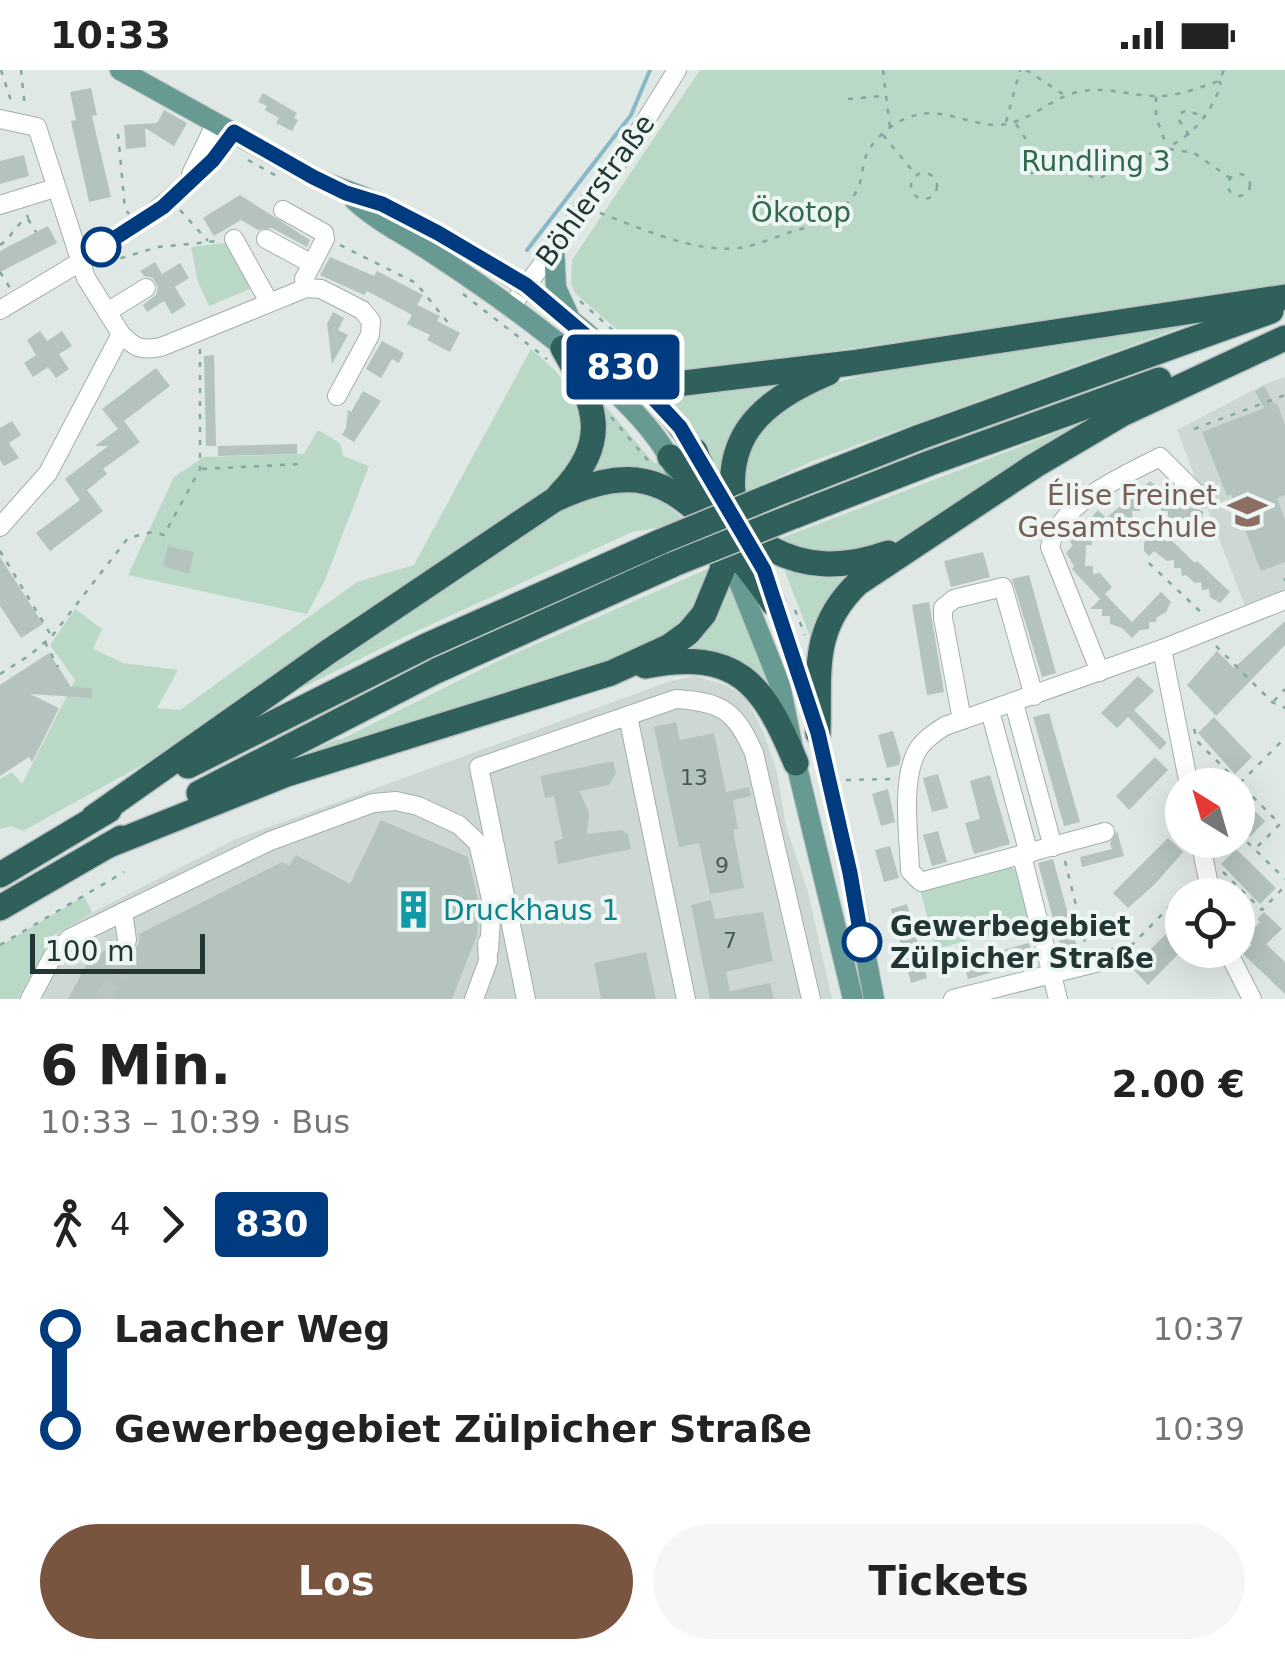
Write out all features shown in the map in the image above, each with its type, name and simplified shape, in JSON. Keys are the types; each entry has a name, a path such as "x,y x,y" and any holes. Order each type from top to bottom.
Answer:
{"highway":[{"path":"631,374 651,384 666,385 852,363 1285,297"},
{"path":"0,908 240,770 546,620 783,491 1285,306"},
{"path":"0,874 94,818 410,653 668,553 794,516 1111,397 1285,337"},
{"path":"818,733 819,655 827,624 835,608 858,583 918,540 1122,414 1285,337"},
{"path":"554,500 583,466 595,433 590,401 562,348"},
{"path":"611,674 670,646 704,614 723,568 732,475 742,441 765,407 789,389 852,363"},
{"path":"682,454 728,527 740,569 773,603"},
{"path":"94,818 328,652 554,500 600,481 645,481 686,499 778,554 822,566 868,560 918,540"},
{"path":"107,846 287,774 611,674 674,661 702,661 742,677 765,700 796,763"}],"main road":[{"path":"120,70 346,193 382,204 466,248 526,285 631,374 680,427 682,454"},
{"path":"346,193 364,210 434,253 562,348 682,454 728,527 764,570 818,733 874,999"},
{"path":"554,247 556,288 571,320"},
{"path":"740,569 780,684 853,999"}],"street":[{"name":"Böhlerstraße","path":"510,308 648,119 677,70"},
{"path":"14,122 36,128 80,262 120,334 135,348 146,350 208,332 306,288 321,289 362,310 371,321 370,335 337,396"},
{"path":"0,310 163,207 213,160 225,127"},
{"path":"0,205 55,188"},
{"path":"282,210 324,233 325,240 304,279 306,288"},
{"path":"234,239 270,302"},
{"path":"266,239 312,264"},
{"path":"107,312 146,288"},
{"path":"0,527 48,473 120,334"},
{"path":"1100,672 1050,547 1053,533 1096,489 1160,458 1202,499"},
{"path":"962,720 943,618 943,608 954,599 1003,587 1034,696"},
{"path":"1104,832 921,882 910,871 910,778 916,753 928,737 945,726 1100,672 1285,600"},
{"path":"1162,649 1186,768"},
{"path":"526,999 479,767 676,700 708,701 727,710 742,727 754,753 810,999"},
{"path":"1014,703 1057,846"},
{"path":"990,711 1058,999"},
{"path":"628,716 686,999"},
{"path":"30,999 60,946 80,932 270,841 373,803 396,801 418,806 459,825 470,833 483,855 492,903 490,950 474,999"},
{"path":"123,912 127,940"},
{"path":"483,930 490,950"},
{"path":"954,999 1119,957"},
{"path":"1236,968 1252,999"}],"path":[{"path":"1,70 14,122"},
{"path":"14,122 22,70"},
{"path":"883,70 890,128"},
{"path":"1006,124 1023,70 1045,78 1064,94"},
{"path":"1111,162 1167,148 1190,136 1216,100 1224,70"},
{"path":"598,213 656,234 711,247 739,248 804,228 838,211 859,188 866,154 882,134 918,114 940,113 965,121 1006,124 1048,108 1064,94 1094,88 1156,96 1180,94 1219,81"},
{"path":"848,98 885,96"},
{"path":"1156,96 1156,117 1167,148"},
{"path":"1190,136 1179,114 1187,110 1204,117"},
{"path":"1015,122 1028,144 1031,174 1082,164"},
{"path":"118,134 125,209 135,224"},
{"path":"882,134 916,176"},
{"path":"1167,148 1194,152 1230,178 1244,175 1250,184 1248,191 1239,196 1232,194 1230,178"},
{"path":"1082,164 1088,152 1098,150 1111,162"},
{"path":"1082,164 1089,176 1098,178 1106,175 1111,162"},
{"path":"916,176 932,176 936,183 934,194 922,198 914,194 911,186 916,176"},
{"path":"25,198 28,218 36,232"},
{"path":"178,208 209,242"},
{"path":"0,246 28,218"},
{"path":"100,264 158,247 234,239"},
{"path":"325,240 356,250 416,284 449,324"},
{"path":"0,272 17,300"},
{"path":"0,674 52,636 128,538 152,532 164,535 200,469 200,345 208,332"},
{"path":"1194,430 1285,395"},
{"path":"200,469 302,464"},
{"path":"0,551 52,636"},
{"path":"1148,563 1202,613 1217,648 1272,702 1285,708"},
{"path":"45,642 58,667"},
{"path":"1272,702 1285,690"},
{"path":"1186,721 1196,730 1198,742 1221,766"},
{"path":"1255,769 1285,738"},
{"path":"829,780 910,778"},
{"path":"1255,799 1280,824 1255,850 1285,879"},
{"path":"1057,846 1091,964"},
{"path":"0,946 124,872"},
{"path":"1255,904 1262,910 1285,886"},
{"path":"1119,957 1165,912"}],"shaded area":[{"name":"Élise Freinet Gesamtschule","path":"1285,377 1285,591 1245,606 1177,430"},
{"path":"695,676 725,685 746,698 764,734 777,772 786,826 808,892 832,999 17,999 45,947 64,927 236,839 668,682"}],"green space":[{"name":"Ökotop","path":"700,70 1285,70 1285,284 689,371 674,377 664,366 637,356 622,334 575,293 571,284 572,260"},
{"path":"232,242 257,286 209,306 198,282 191,247"},
{"path":"1199,321 810,462 740,495 742,463 762,423 800,393 864,375"},
{"path":"531,349 568,387 582,416 580,448 569,469 548,489 182,743 23,831 11,826 0,829 0,779 12,772 22,784 75,680 50,645 75,609 102,629 93,649 123,663 178,670 157,708 180,710 357,582 414,565"},
{"path":"777,383 751,407 737,427 724,485 691,431 658,393"},
{"path":"595,394 654,463 661,463 673,479 618,467 584,473"},
{"path":"1079,424 907,539 866,555 824,560 782,547 782,538"},
{"path":"318,430 340,443 343,456 369,466 325,580 307,614 128,575 174,477 204,457 304,454"},
{"path":"610,488 662,494 665,504 682,518 661,527 632,532 406,636 246,716 555,508"},
{"path":"783,566 819,577 858,576 814,647"},
{"path":"712,567 707,598 661,646 278,767 498,661"},
{"path":"727,574 775,698 679,655"},
{"path":"1009,866 1016,870 1030,924 936,949 920,890"},
{"path":"84,896 92,912 54,935 17,999 0,999 0,946"}],"building":[{"path":"91,88 97,115 92,116 111,197 89,202 71,121 76,120 70,92"},
{"path":"263,93 297,113 292,131 276,123 279,118 258,102"},
{"path":"164,110 187,123 174,146 145,128 146,147 126,149 124,125 157,123"},
{"path":"24,155 29,176 0,184 0,161"},
{"path":"240,195 310,240 307,247 272,228 258,230 241,220 214,236 203,218"},
{"path":"48,226 57,243 0,272 0,251"},
{"path":"330,257 374,276 377,271 423,295 417,305 440,316 437,321 460,333 450,352 427,340 430,335 407,324 412,315 367,291 364,295 320,275"},
{"path":"155,262 162,274 180,263 189,278 175,287 186,305 172,314 164,301 147,312 143,305 156,295 158,287 153,278 140,271"},
{"path":"333,312 344,318 338,330 348,335 332,364 327,324"},
{"path":"40,331 47,341 62,331 72,346 59,354 69,369 56,378 48,367 33,377 24,363 36,355 27,340"},
{"path":"382,341 404,353 399,363 392,359 381,378 366,369"},
{"path":"214,355 216,446 206,446 204,356"},
{"path":"156,368 170,386 124,421 140,442 103,469 107,474 87,490 103,511 50,551 36,533 80,500 65,479 108,446 95,446 118,429 102,409"},
{"path":"1264,386 1277,403 1285,425 1285,495 1277,498 1285,520 1285,562 1261,571 1202,432 1264,408 1255,391"},
{"path":"363,391 381,401 354,442 342,435 348,410 351,412"},
{"path":"12,421 21,435 9,443 19,458 4,466 0,460 0,428"},
{"path":"297,444 297,454 218,456 218,446"},
{"path":"1150,481 1185,510 1191,505 1204,512 1198,523 1190,523 1191,536 1173,518 1168,518 1168,511 1161,511 1161,503 1140,504 1140,511 1132,511 1133,519 1118,530 1110,521 1100,537 1092,537 1092,545 1086,545 1085,566 1093,566 1093,574 1100,573 1112,587 1105,594 1132,622 1161,592 1171,602 1156,622 1149,622 1149,629 1140,630 1132,638 1122,628 1110,624 1110,616 1102,616 1102,609 1090,609 1100,599 1072,569 1066,553 1073,545 1070,542 1098,510 1106,518"},
{"path":"1155,531 1167,542 1170,539 1230,592 1220,603 1210,597 1209,589 1202,590 1201,582 1182,576 1181,568 1174,568 1174,560 1167,561 1154,551 1149,556 1144,551 1144,543"},
{"path":"168,546 194,552 189,574 163,566"},
{"path":"983,552 990,577 951,587 944,561"},
{"path":"0,557 43,624 21,638 0,606"},
{"path":"1029,575 1056,673 1042,677 1012,579"},
{"path":"929,602 944,692 927,695 912,605"},
{"path":"1285,621 1285,645 1216,716 1187,685 1217,651 1234,668"},
{"path":"49,653 71,687 92,688 92,698 30,694 59,708 32,762 29,757 0,776 0,685"},
{"path":"1138,676 1154,691 1134,710 1167,743 1160,750 1128,717 1117,728 1101,713"},
{"path":"1049,713 1080,822 1064,826 1033,717"},
{"path":"1214,717 1252,757 1241,768 1230,768 1198,733"},
{"path":"676,722 680,740 714,733 726,792 749,787 751,796 733,800 738,829 734,829 734,836 744,888 710,894 699,843 679,847 654,727"},
{"path":"893,731 901,758 899,765 887,768 878,735"},
{"path":"1155,757 1166,768 1129,810 1116,796"},
{"path":"613,761 616,773 609,785 579,791 589,812 587,834 622,830 628,834 631,849 558,864 554,841 563,839 554,796 545,798 540,776"},
{"path":"938,774 948,808 932,812 923,778"},
{"path":"990,775 1010,844 974,854 965,823 980,819 970,781"},
{"path":"888,789 895,822 881,826 872,794"},
{"path":"1255,811 1265,821 1255,832"},
{"path":"381,820 468,857 479,904 477,935 452,999 68,999 90,958 116,945 123,952 134,950 139,934 282,862 289,866 296,855 350,884"},
{"path":"938,831 947,862 932,866 923,835"},
{"path":"1117,831 1124,856 1082,867 1080,857 1112,849 1110,843"},
{"path":"1165,841 1165,858 1178,858 1128,908 1113,893"},
{"path":"890,846 899,878 884,882 875,850"},
{"path":"1227,858 1245,858 1276,888 1260,904 1255,899 1255,878 1235,878 1221,864"},
{"path":"1053,859 1077,947 1062,952 1038,863"},
{"path":"711,900 715,919 763,912 773,961 726,972 730,991 770,983 774,999 710,999 691,905"},
{"path":"907,904 927,978 911,983 891,909"},
{"path":"1264,912 1282,929 1266,944 1285,962 1285,994 1255,965 1255,927 1260,922 1257,919"},
{"path":"1165,935 1165,968 1148,985 1132,968"},
{"path":"1029,943 1034,961 968,979 963,961"},
{"path":"646,952 656,999 601,999 594,963"}],"waterway":[{"path":"527,250 631,115 650,70"}],"tunnel":[{"path":"104,999 128,953 127,940"}],"bus line":[{"name":"830","path":"101,247 163,207 213,160 234,132 313,177 382,204 496,266 542,296 631,374 680,427 764,570 818,733 862,942"}],"place":[{"name":"Élise Freinet Gesamtschule","path":"1247,511"},
{"name":"Druckhaus 1","path":"413,910"},
{"name":"Gewerbegebiet Zülpicher Straße","path":"862,942"}],"park label":[{"name":"Rundling 3","path":"1096,161"}]}
